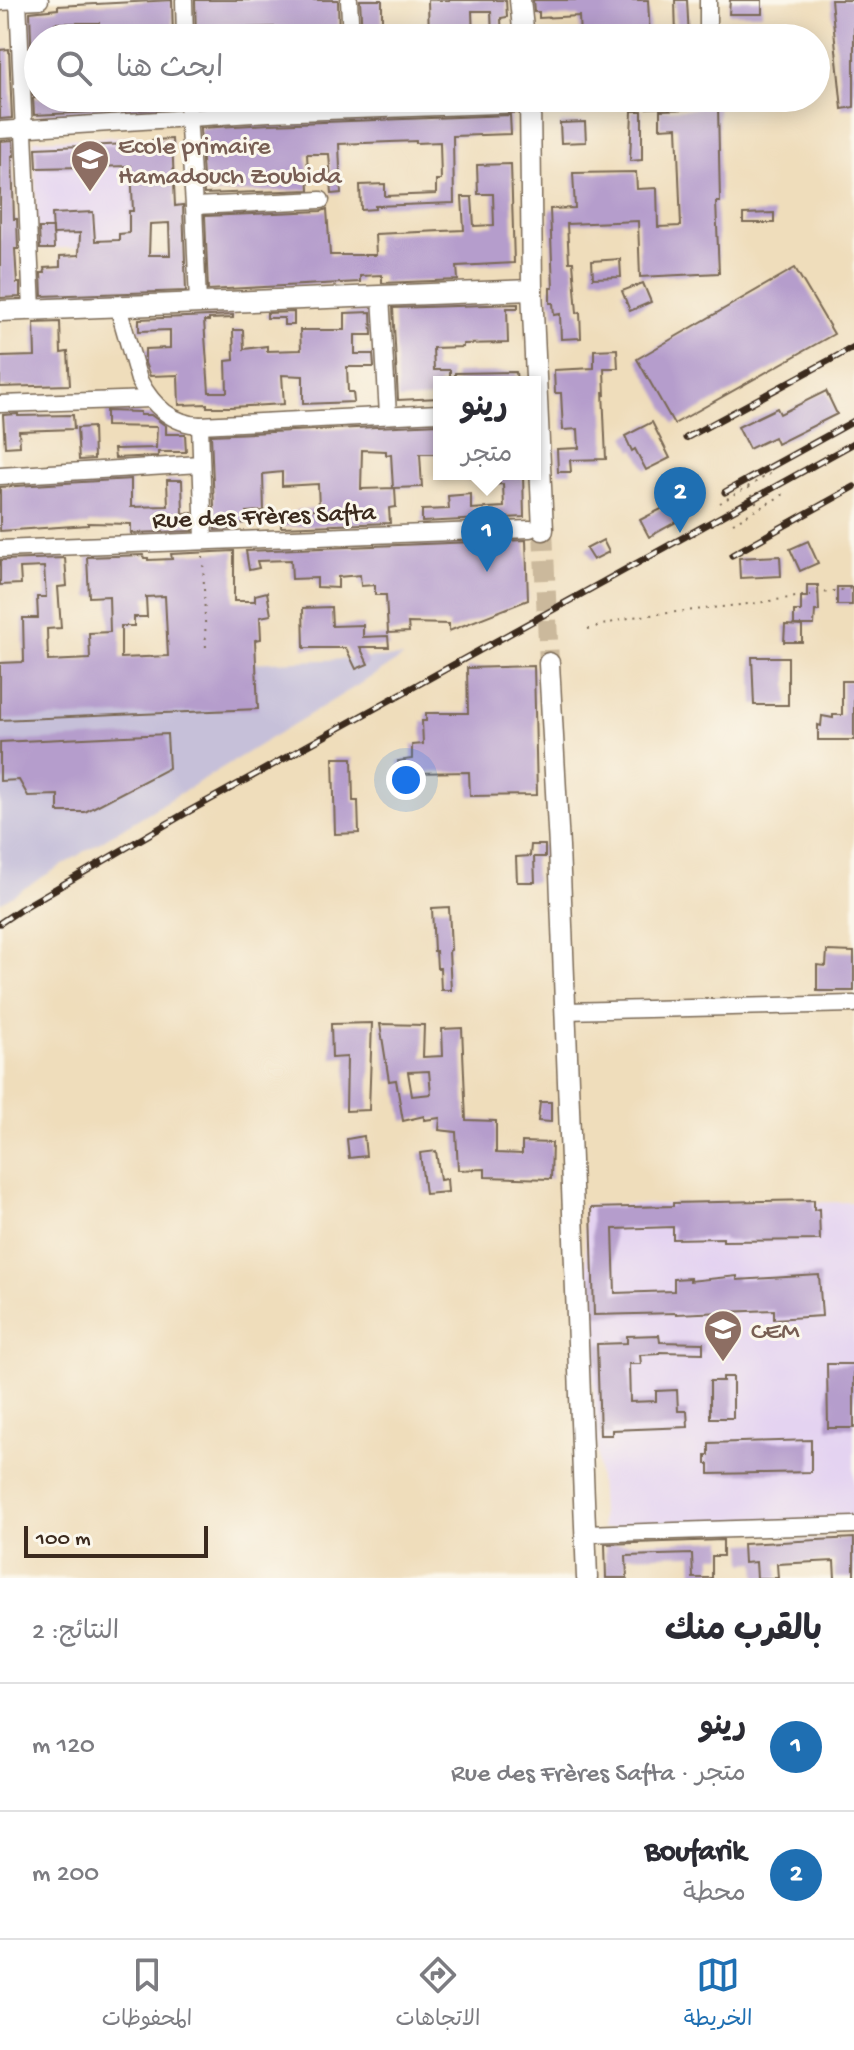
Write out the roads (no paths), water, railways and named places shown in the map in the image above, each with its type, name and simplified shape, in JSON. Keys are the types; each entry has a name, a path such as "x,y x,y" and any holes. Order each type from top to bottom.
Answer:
{"main road":[{"path":"520,0 523,24"},
{"path":"531,112 535,376"},
{"path":"0,311 532,290"},
{"path":"536,480 536,529"},
{"path":"549,663 587,1578"}],"street":[{"path":"0,2 40,0"},
{"path":"184,0 185,24"},
{"path":"349,0 350,24"},
{"path":"708,0 708,24"},
{"path":"18,1 24,111"},
{"path":"24,112 32,309"},
{"path":"188,112 198,303"},
{"path":"0,130 278,112"},
{"path":"194,206 321,200"},
{"path":"381,296 388,415"},
{"path":"118,307 139,380 151,399 183,424 433,413"},
{"path":"0,404 151,399"},
{"path":"200,425 204,540"},
{"path":"0,476 201,464"},
{"name":"Rue des Frères Safta","path":"0,549 536,529"},
{"path":"565,1011 854,1004"},
{"path":"585,1534 854,1525"}],"tunnel":[{"path":"543,530 549,663"}],"railway":[{"path":"686,438 854,347"},
{"path":"725,492 854,421"},
{"path":"0,923 184,814 854,443"},
{"path":"732,555 854,487"}],"place":[{"name":"Ecole primaire Hamadouch Zoubida","path":"90,193"},
{"name":"Boufarik","path":"680,533"},
{"name":"رينو","path":"487,572"},
{"name":"CEM","path":"723,1363"}]}
